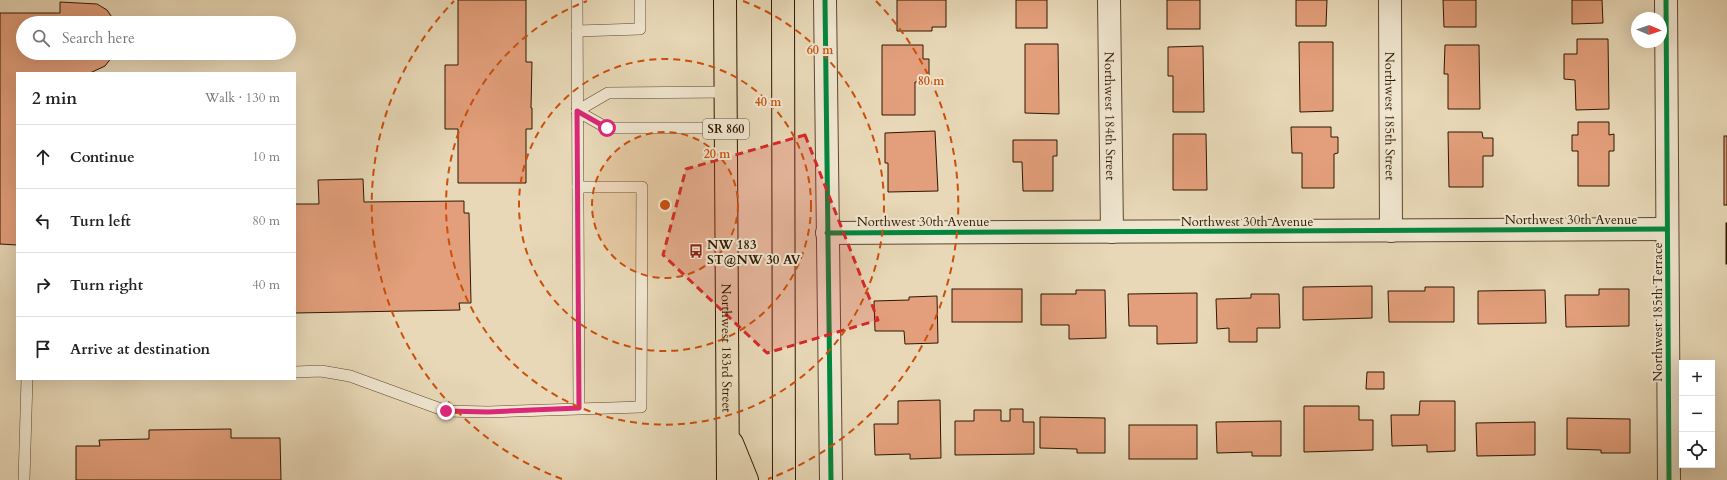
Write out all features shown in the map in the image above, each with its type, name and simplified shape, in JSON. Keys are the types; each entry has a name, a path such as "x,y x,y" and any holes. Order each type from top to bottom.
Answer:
{"main road":[{"name":"Northwest 183rd Street","path":"725,0 728,480"},
{"path":"784,0 784,480"},
{"path":"727,430 747,480"}],"street":[{"path":"825,0 831,480"},
{"name":"Northwest 184th Street","path":"1109,0 1112,232"},
{"name":"Northwest 185th Street","path":"1390,0 1391,231"},
{"name":"Northwest 185th Terrace","path":"1666,0 1669,480"},
{"name":"Northwest 30th Avenue","path":"827,233 1667,229"}],"lane":[{"path":"577,0 579,408"},
{"path":"577,31 640,29 640,0"},
{"path":"577,111 608,93 726,92"},
{"path":"577,111 607,128 726,128"},
{"path":"296,372 321,371 350,376 446,411 488,412 641,407 642,187 578,187"},
{"path":"24,480 27,380"}],"highlighted area":[{"path":"805,135 878,320 767,353 663,255 686,169"}],"building":[{"path":"458,0 526,0 526,62 532,62 532,129 526,129 526,183 458,183 458,129 445,129 445,65 458,65"},
{"path":"897,0 946,0 946,27 932,27 932,31 897,31"},
{"path":"1016,0 1047,0 1047,28 1016,28"},
{"path":"1167,0 1200,0 1200,29 1167,29"},
{"path":"1296,0 1327,0 1326,26 1296,26"},
{"path":"1443,0 1476,0 1476,27 1444,27"},
{"path":"1572,0 1602,0 1603,23 1572,24"},
{"path":"60,2 97,4 107,10 111,16 16,16 16,60 110,60 105,66 92,72 16,72 16,245 0,244 0,13 60,13"},
{"path":"1577,39 1608,39 1609,109 1576,110 1575,80 1564,79 1564,54 1577,54"},
{"path":"1299,42 1333,42 1333,111 1300,112"},
{"path":"1025,44 1058,44 1059,114 1025,113"},
{"path":"882,45 923,45 923,59 929,59 929,82 915,82 915,115 882,115"},
{"path":"1445,45 1479,45 1480,109 1448,109 1448,74 1444,74"},
{"path":"1203,46 1204,112 1173,112 1173,76 1168,76 1168,47"},
{"path":"1578,122 1609,122 1609,135 1614,134 1614,151 1609,151 1609,186 1578,186 1578,151 1572,151 1572,135 1578,135"},
{"path":"1291,127 1331,127 1331,137 1338,137 1338,153 1334,154 1334,188 1302,188 1302,153 1292,153"},
{"path":"935,131 938,191 888,192 888,163 885,163 885,133"},
{"path":"1448,132 1482,132 1483,138 1493,138 1493,156 1483,156 1483,187 1449,187"},
{"path":"1173,134 1206,134 1207,190 1173,190"},
{"path":"1724,136 1727,136 1727,205 1724,205"},
{"path":"1013,140 1057,140 1057,156 1053,156 1053,191 1023,191 1022,162 1013,162"},
{"path":"363,179 364,202 464,201 464,213 469,213 471,303 459,303 460,310 296,313 296,204 319,204 318,180"},
{"path":"1727,223 1727,264 1726,264"},
{"path":"1372,286 1372,318 1303,320 1303,287"},
{"path":"1425,287 1454,287 1454,322 1389,322 1388,291 1425,291"},
{"path":"952,289 1022,289 1022,322 952,322"},
{"path":"1599,289 1629,289 1629,326 1566,327 1565,295 1599,295"},
{"path":"1076,290 1105,290 1106,338 1069,339 1069,325 1041,325 1041,294 1076,294"},
{"path":"1545,290 1546,323 1478,324 1478,291"},
{"path":"1197,293 1197,343 1157,344 1157,326 1129,326 1128,294"},
{"path":"1251,294 1279,294 1280,328 1257,328 1257,342 1229,342 1229,328 1217,329 1216,299 1251,298"},
{"path":"937,296 938,343 905,344 904,331 875,331 874,301 909,300 909,297"},
{"path":"1367,372 1384,372 1384,389 1366,389"},
{"path":"940,400 941,458 910,459 910,454 875,455 874,424 898,424 898,401"},
{"path":"1420,401 1455,401 1455,451 1427,452 1427,445 1392,446 1391,415 1419,415"},
{"path":"1304,406 1359,406 1359,420 1373,420 1373,450 1304,452"},
{"path":"1010,409 1023,409 1023,422 1034,422 1034,454 955,455 955,421 974,421 974,410 1001,410 1001,421 1010,421"},
{"path":"1040,417 1105,418 1105,453 1077,453 1077,449 1040,448"},
{"path":"1567,418 1630,419 1630,453 1601,453 1601,450 1567,449"},
{"path":"1281,421 1281,456 1252,456 1252,452 1217,453 1216,422"},
{"path":"1535,422 1535,455 1477,456 1476,423"},
{"path":"1129,425 1197,425 1197,459 1129,459"},
{"path":"231,429 231,438 280,438 281,480 76,480 76,446 100,446 99,440 149,439 149,430"}],"cycle path":[{"path":"825,0 831,480"},
{"path":"1666,0 1669,480"},
{"path":"827,233 1667,229"}],"place":[{"name":"NW 183 ST@NW 30 AV","path":"696,251"}],"route":[{"path":"446,411 488,412 579,408 577,111 607,128"}]}
